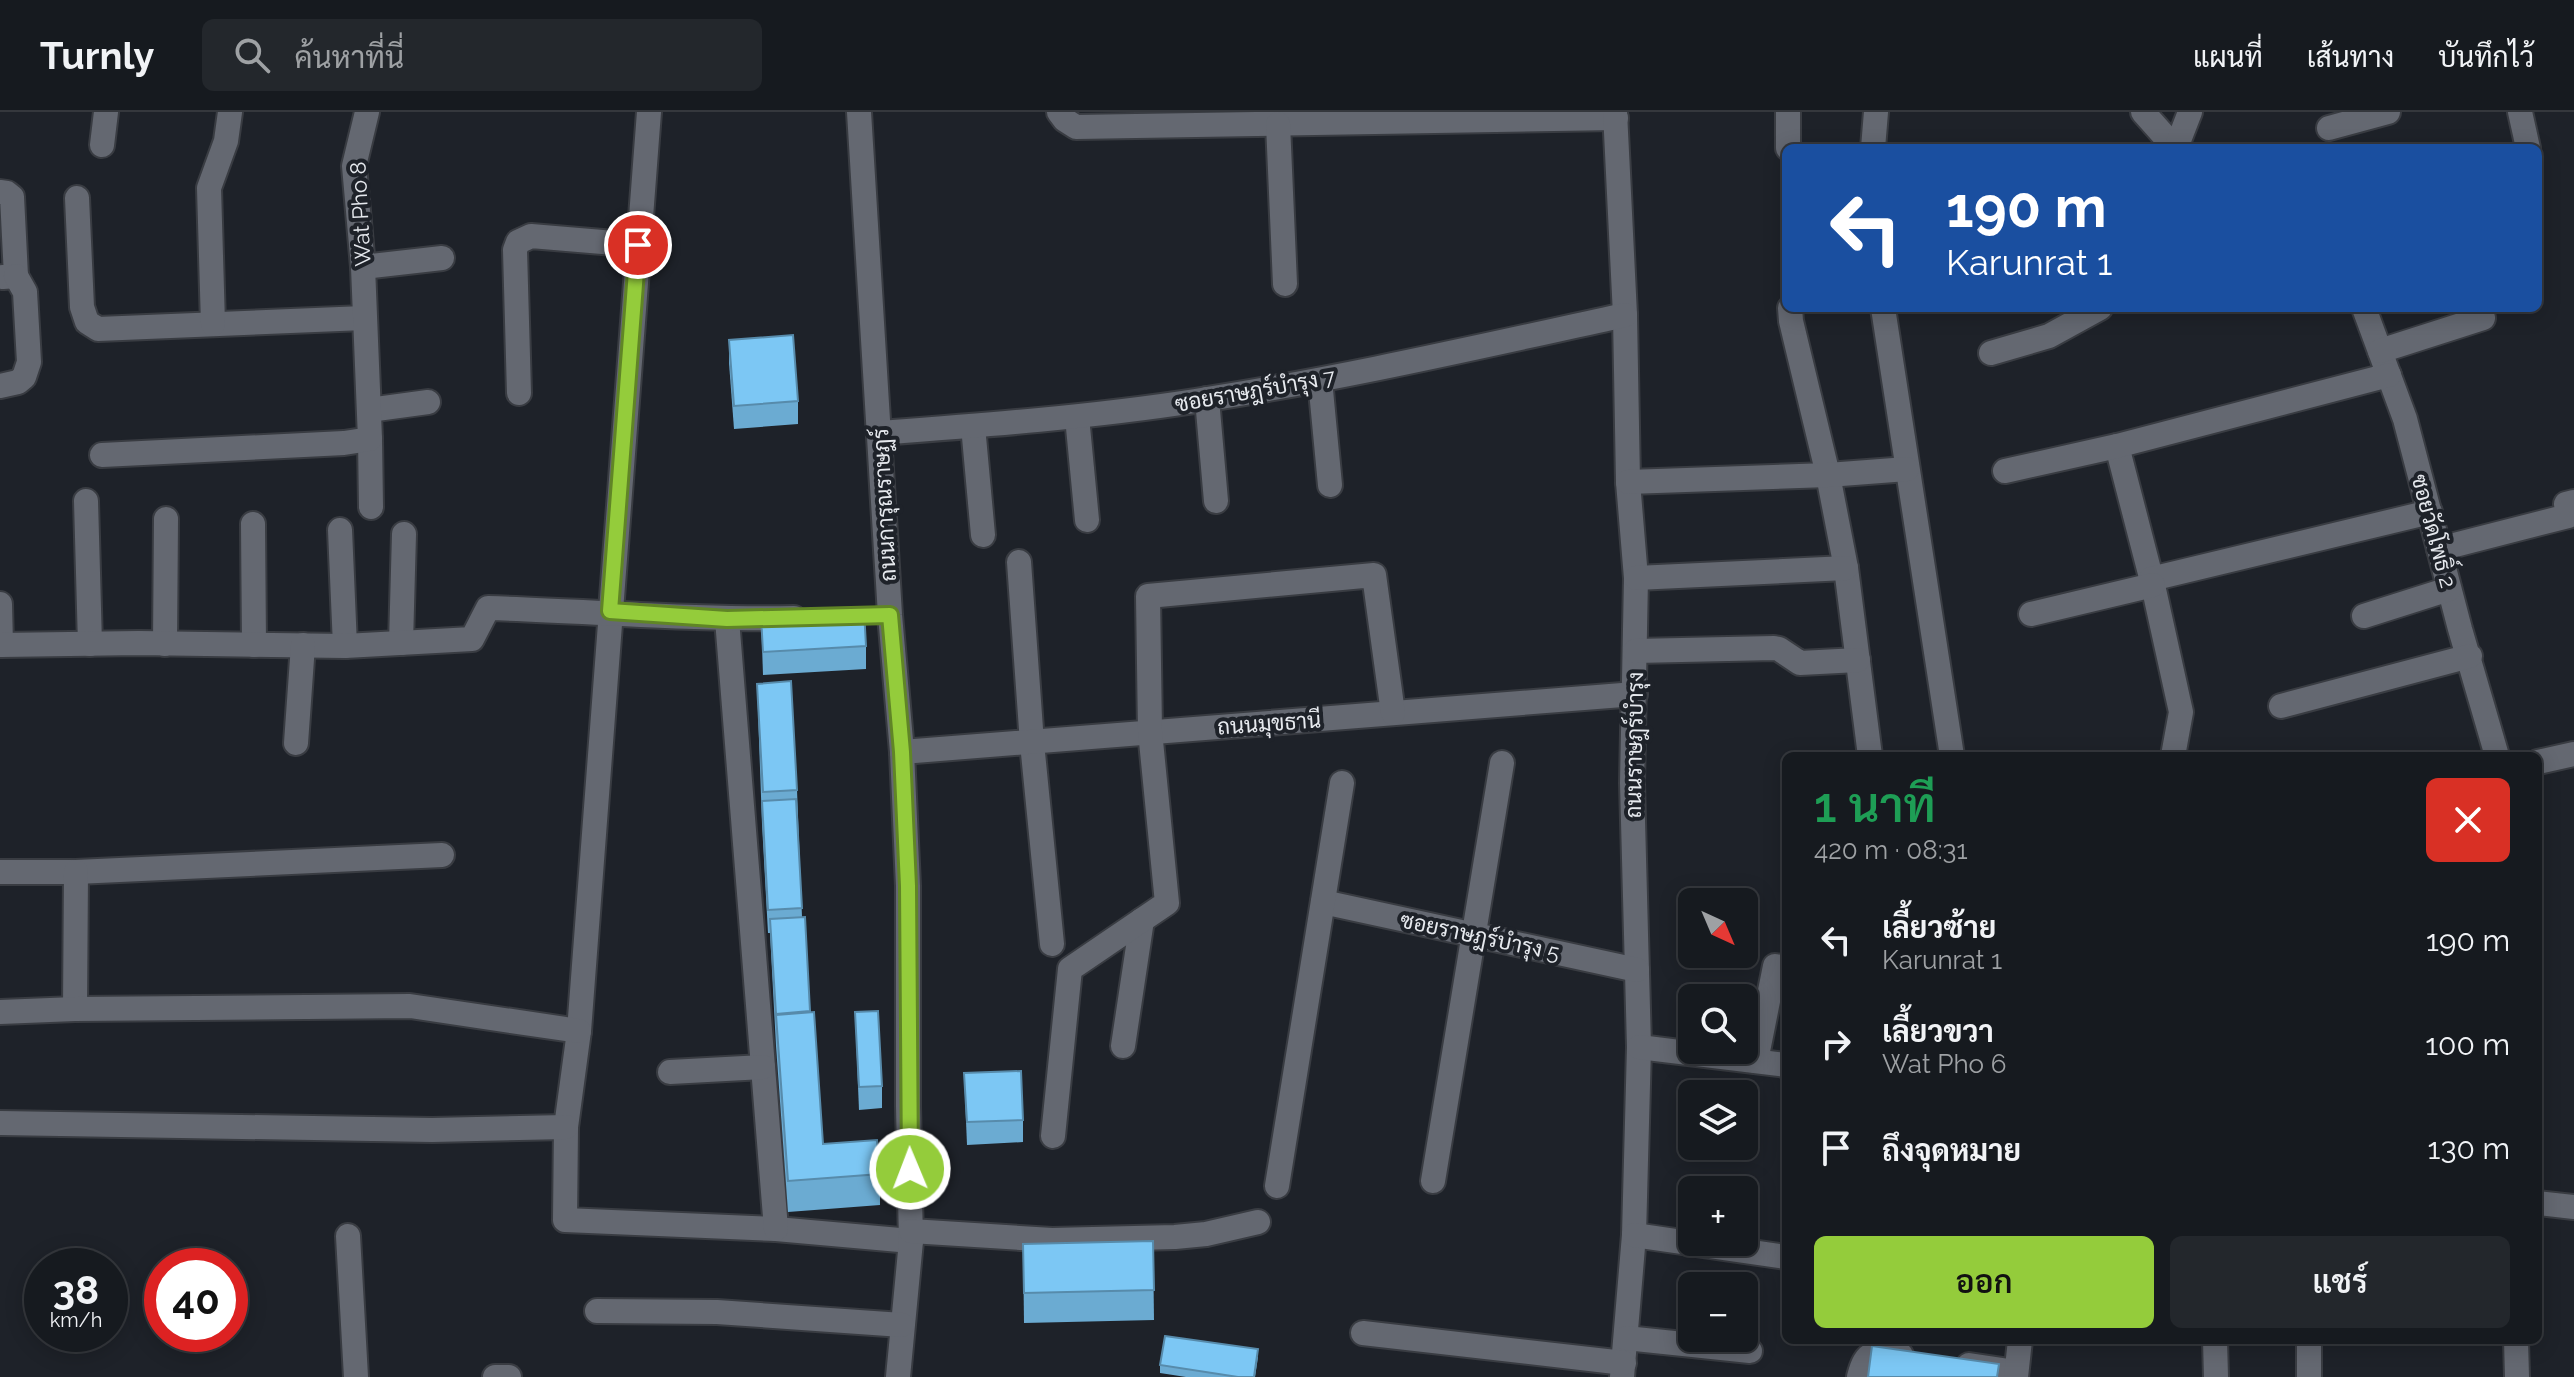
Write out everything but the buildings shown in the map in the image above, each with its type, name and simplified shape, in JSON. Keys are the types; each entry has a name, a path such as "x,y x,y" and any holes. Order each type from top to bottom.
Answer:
{"street":[{"path":"102,145 106,112"},
{"path":"213,324 209,188 226,141 230,112"},
{"name":"Wat Pho 8","path":"367,112 354,166 363,267 371,507"},
{"path":"649,112 579,1031 566,1127 565,1220 1052,1240 1175,1237 1206,1234 1258,1222"},
{"name":"ถนนการุณราษฏร์","path":"859,112 890,615 902,752 908,886 911,1236 898,1377"},
{"path":"1059,112 1076,127 1615,115"},
{"path":"1788,112 1788,144"},
{"path":"1873,144 1876,112"},
{"path":"2143,112 2172,144"},
{"path":"2178,144 2190,112"},
{"path":"2329,129 2388,112"},
{"path":"2520,112 2527,144"},
{"name":"ถนนราษฎร์บำรุง","path":"1615,115 1625,315 1628,482 1636,578 1632,783 1639,1047 1634,1235 1623,1370"},
{"path":"1278,124 1285,284"},
{"path":"0,192 12,197 8,276 25,292 29,362 24,377 18,382 0,386"},
{"path":"77,198 82,307 87,322 98,329 364,318"},
{"path":"519,393 515,250 518,242 531,236 638,245"},
{"path":"363,267 442,258"},
{"path":"1790,312 1846,568 1870,752"},
{"path":"1884,312 1951,752"},
{"path":"1991,353 2049,336 2093,312"},
{"name":"ซอยวัดโพธิ์ 2","path":"2365,312 2405,419 2496,752"},
{"name":"ซอยราษฎร์บำรุง 7","path":"880,433 1077,417 1207,399 1320,380 1625,315"},
{"path":"2380,351 2483,318"},
{"path":"2005,471 2117,446 2389,375"},
{"path":"1320,380 1330,485"},
{"path":"1207,399 1216,501"},
{"path":"369,410 428,402"},
{"path":"1077,417 1087,520"},
{"path":"973,426 983,535"},
{"path":"102,455 344,443 370,439"},
{"path":"2117,446 2181,712 2174,752"},
{"path":"1628,482 1907,469"},
{"path":"86,501 90,644"},
{"path":"2439,549 2568,516 2566,504 2574,502"},
{"path":"2031,614 2430,512"},
{"path":"165,644 166,519"},
{"path":"253,524 254,645"},
{"path":"340,530 345,646"},
{"path":"401,643 404,534"},
{"path":"1019,562 1032,743 1052,944"},
{"path":"1636,578 1846,568"},
{"path":"1053,1136 1070,969 1167,903 1150,731 1148,596 1374,575 1393,713"},
{"path":"2364,616 2449,589"},
{"path":"0,604 1,645 345,646 472,639 488,608 610,611 727,619 816,617"},
{"path":"860,616 890,615"},
{"path":"727,619 776,1229"},
{"path":"296,743 303,645"},
{"path":"1635,651 1774,648 1800,663 1858,660"},
{"path":"2281,706 2470,656"},
{"name":"ถนนมุขธานี","path":"902,752 1635,694"},
{"path":"2542,761 2574,754"},
{"path":"1433,1181 1502,763"},
{"path":"1277,1186 1342,783"},
{"path":"0,872 76,872 442,855"},
{"path":"75,1009 76,872"},
{"name":"ซอยราษฎร์บำรุง 5","path":"1323,902 1637,970"},
{"path":"1123,1046 1142,920"},
{"path":"1758,1051 1775,966 1782,967"},
{"path":"0,1012 410,1006 579,1031"},
{"path":"1639,1047 1678,1052"},
{"path":"1758,1061 1782,1064"},
{"path":"670,1072 763,1067"},
{"path":"0,1123 432,1130 566,1127"},
{"path":"2542,1203 2574,1207"},
{"path":"1634,1235 1782,1256"},
{"path":"348,1236 356,1377"},
{"path":"597,1311 717,1312 902,1325"},
{"path":"1363,1333 1623,1370"},
{"path":"1626,1338 1678,1343"},
{"path":"1948,1362 2016,1374 2020,1344"},
{"path":"2215,1344 2216,1377"},
{"path":"2309,1344 2309,1377"},
{"path":"2516,1344 2517,1377"},
{"path":"1859,1377 1866,1358 1872,1353 1920,1358"},
{"path":"495,1377 509,1377"}],"route":[{"path":"638,245 610,611 727,619 890,615 902,752 908,886 910,1169"}]}
